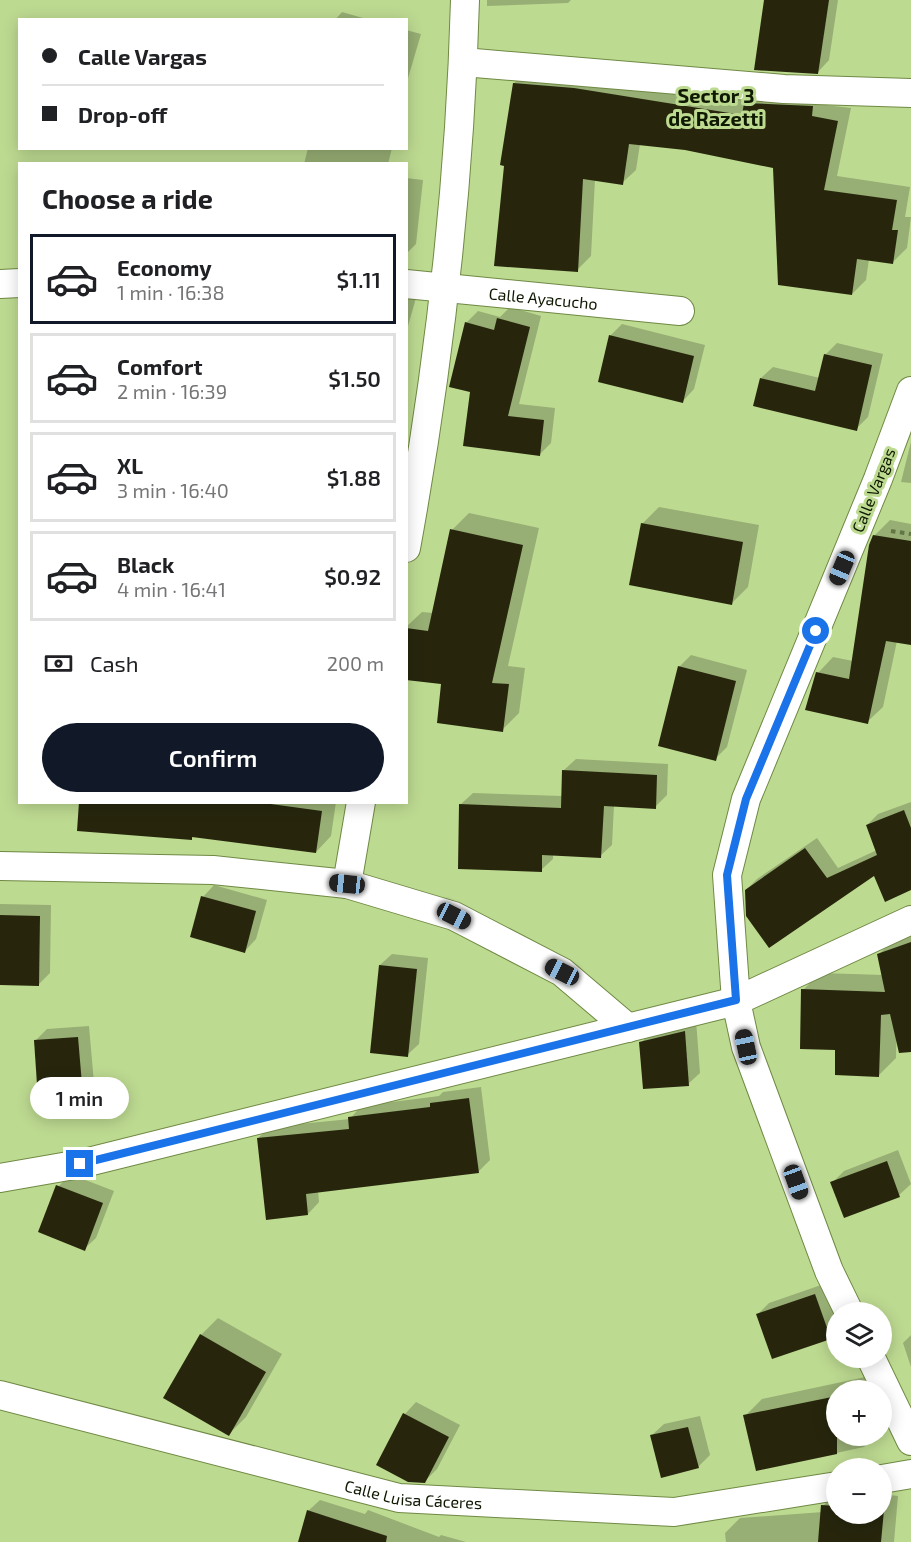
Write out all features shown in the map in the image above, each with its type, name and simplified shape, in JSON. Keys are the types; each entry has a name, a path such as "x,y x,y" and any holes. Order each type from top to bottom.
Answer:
{"street":[{"path":"408,534 453,220 465,0"},
{"path":"463,62 784,89 911,93"},
{"path":"0,284 18,283"},
{"name":"Calle Ayacucho","path":"408,284 680,311"},
{"name":"Calle Vargas","path":"844,1302 829,1271 746,1047 736,1000 727,875 746,799 875,489 911,391"},
{"path":"347,884 361,804"},
{"path":"0,866 213,870 347,884 454,916 562,972 628,1028"},
{"path":"0,1178 92,1162 736,1000 911,920"},
{"path":"876,1368 911,1441"},
{"name":"Calle Luisa Cáceres","path":"0,1395 399,1498 675,1512 826,1488"},
{"path":"892,1477 911,1474"}],"building":[{"path":"764,0 829,0 818,74 754,70"},
{"path":"513,83 574,88 742,115 744,103 813,106 812,116 838,121 824,190 897,200 892,230 898,230 893,264 857,259 852,295 778,285 773,168 685,150 629,144 623,185 583,179 578,272 494,266 504,166 500,165"},
{"path":"497,318 530,327 508,416 544,420 540,456 463,446 470,392 449,387 465,322 494,330"},
{"path":"609,335 694,356 683,403 598,382"},
{"path":"824,354 872,365 857,431 753,406 760,378 815,391"},
{"path":"641,523 743,542 732,605 629,585"},
{"path":"450,529 523,545 492,683 509,684 503,732 437,723 441,684 408,680 408,628 428,631"},
{"path":"873,535 911,541 911,645 886,641 868,724 805,710 816,672 849,679 869,545"},
{"path":"678,666 736,681 716,761 658,746"},
{"path":"562,770 657,775 656,809 604,806 601,858 542,855 542,872 458,869 459,804 561,808"},
{"path":"79,804 271,804 322,811 316,853 192,837 192,840 77,831"},
{"path":"904,810 911,828 911,890 885,902 874,876 769,948 746,916 745,890 805,848 827,878 877,855 866,825"},
{"path":"201,896 256,911 245,953 190,937"},
{"path":"0,915 40,916 39,986 0,985"},
{"path":"911,942 911,1052 899,1053 890,1014 881,1015 879,1077 835,1075 835,1050 800,1049 801,989 885,992 877,954"},
{"path":"379,965 417,969 408,1057 370,1053"},
{"path":"685,1031 689,1086 643,1089 639,1042"},
{"path":"78,1037 83,1096 38,1099 34,1040"},
{"path":"469,1098 479,1173 306,1194 308,1215 266,1220 257,1138 349,1129 348,1117 430,1107 430,1103"},
{"path":"887,1161 900,1197 844,1218 830,1182"},
{"path":"56,1185 103,1203 85,1251 38,1232"},
{"path":"815,1294 826,1325 826,1341 772,1359 756,1314"},
{"path":"200,1334 266,1372 229,1436 163,1398"},
{"path":"826,1398 826,1446 837,1446 837,1454 756,1471 743,1415"},
{"path":"403,1413 449,1437 425,1483 408,1482 376,1465"},
{"path":"688,1427 699,1468 661,1478 650,1435"},
{"path":"821,1505 826,1505 826,1524 883,1524 881,1542 818,1542"},
{"path":"307,1510 387,1536 386,1542 298,1542"}],"district":[{"name":"Sector 3 de Razetti","path":"716,106"}],"route":[{"path":"80,1164 736,1000 727,875 746,799 816,631"}]}
